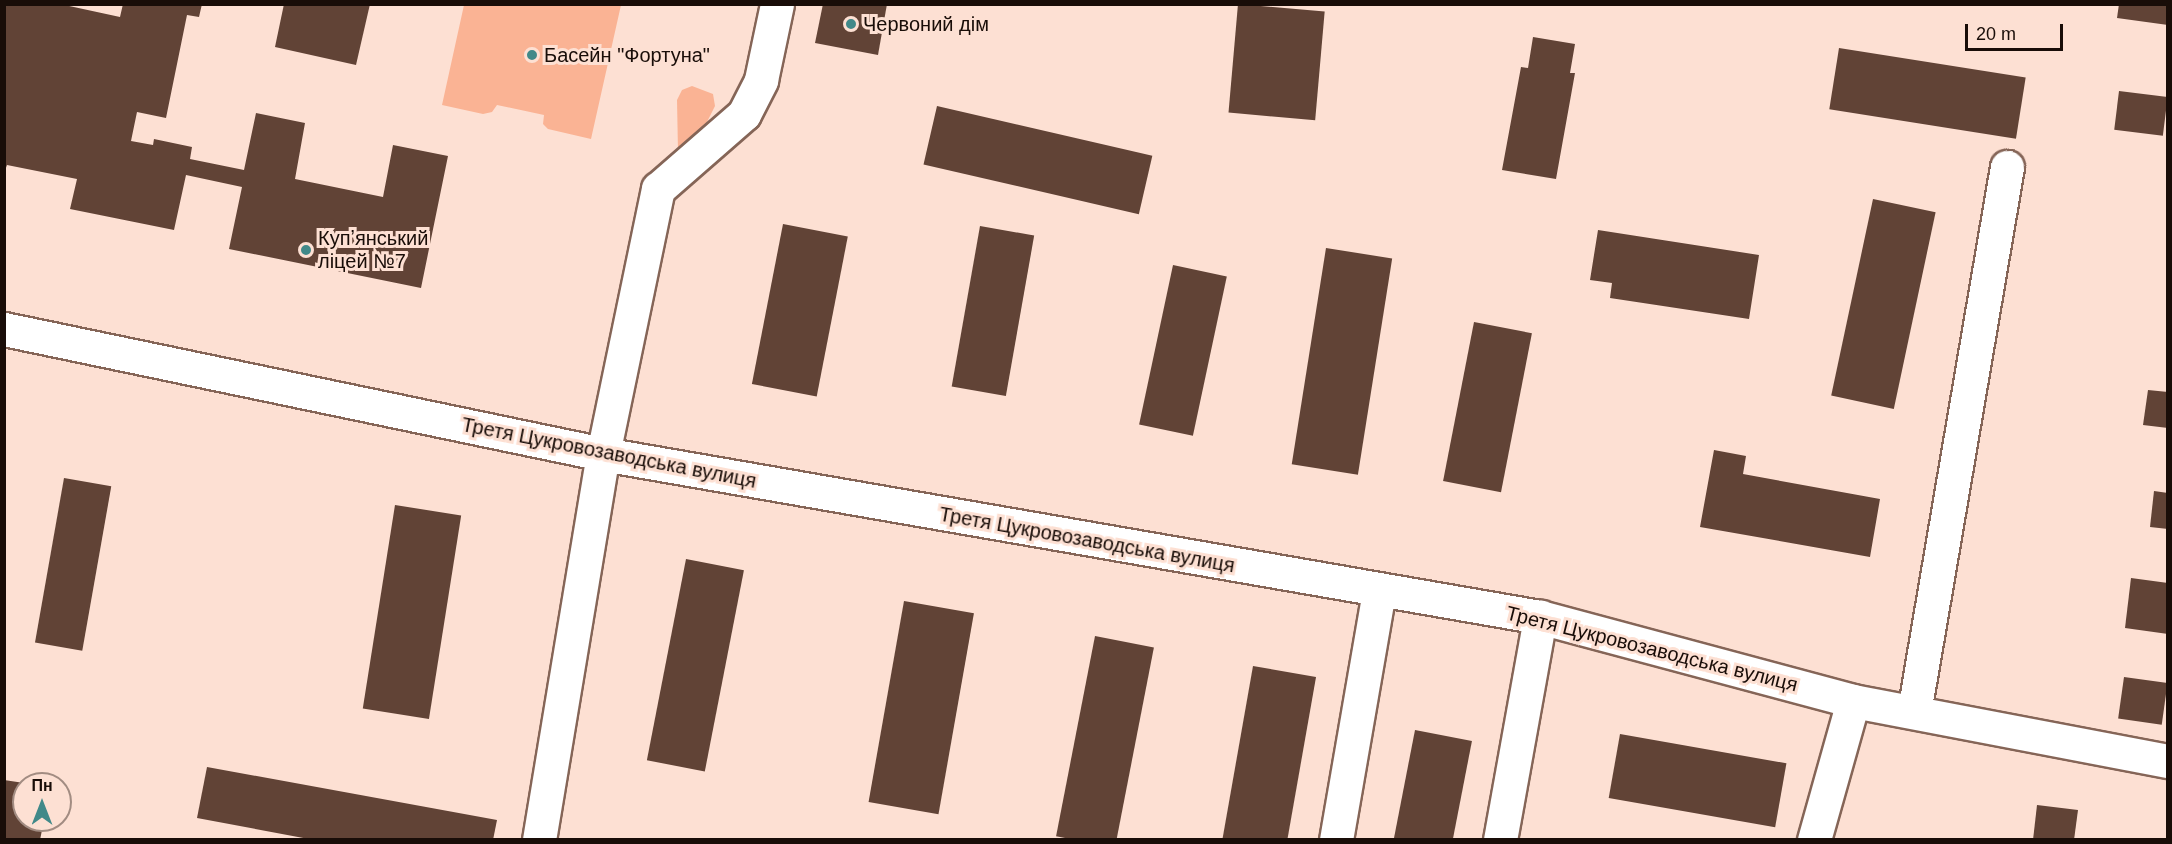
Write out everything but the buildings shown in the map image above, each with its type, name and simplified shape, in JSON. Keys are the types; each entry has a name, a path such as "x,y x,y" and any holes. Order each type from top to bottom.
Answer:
{"street":[{"path":"539,840 603,454 657,189 744,114 760,80 777,4"},
{"path":"1914,712 2007,167"},
{"name":"Третя Цукровозаводська вулиця","path":"4,329 603,454 1540,617 1853,701 2168,761"},
{"path":"1336,840 1379,590"},
{"path":"1500,840 1540,617"},
{"path":"1814,840 1853,701"}],"shaded area":[{"name":"Басейн \"Фортуна\"","path":"464,5 621,5 591,139 548,129 543,124 544,115 497,105 492,112 483,114 442,105"},
{"path":"692,86 713,94 715,106 706,124 678,152 677,100 682,90"}],"place":[{"name":"Червоний дім","path":"851,24"},
{"name":"Басейн \"Фортуна\"","path":"532,55"},
{"name":"Купʼянський ліцей №7","path":"306,250"}]}
